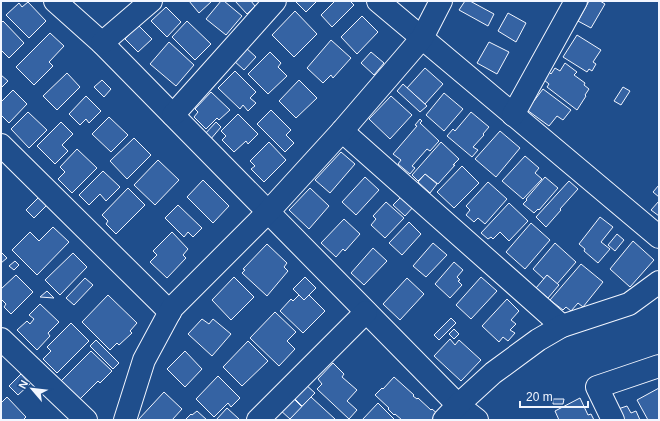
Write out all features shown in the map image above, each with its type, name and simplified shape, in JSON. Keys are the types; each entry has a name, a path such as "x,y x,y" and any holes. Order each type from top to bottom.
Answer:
{"street":[{"path":"56,1 102,43 366,312 451,412 477,420"},
{"path":"102,43 151,1"},
{"path":"173,115 275,1"},
{"path":"378,1 659,237"},
{"path":"125,420 144,360 172,308 268,212 342,132 422,38 441,1"},
{"path":"513,115 576,1"},
{"path":"342,132 562,326"},
{"path":"1,145 170,312"},
{"path":"451,412 498,369 538,340 562,326 629,304 659,282"},
{"path":"258,420 366,312"},
{"path":"1,339 86,420"},
{"path":"613,420 596,387 659,366"}],"building":[{"path":"189,1 212,1 199,13"},
{"path":"221,1 224,1 242,16 226,35 206,19"},
{"path":"235,1 251,1 255,6 247,14"},
{"path":"295,1 317,1 306,12"},
{"path":"335,1 350,1 354,5 332,27 321,15"},
{"path":"465,1 470,1 494,14 488,26 459,10"},
{"path":"589,1 600,1 605,4 591,28 578,21"},
{"path":"28,2 46,21 29,38 6,15 19,3 22,7"},
{"path":"166,7 181,22 167,37 151,21"},
{"path":"295,11 317,34 294,57 272,35"},
{"path":"508,13 526,23 516,42 498,31"},
{"path":"362,16 378,32 357,54 341,37"},
{"path":"3,21 24,43 9,58 1,50 1,23"},
{"path":"187,21 211,44 195,60 172,37"},
{"path":"138,25 152,39 138,52 125,39"},
{"path":"50,33 64,46 49,62 53,66 34,85 16,67"},
{"path":"577,35 601,50 593,62 596,64 592,71 589,69 587,72 563,57"},
{"path":"331,40 351,58 333,78 331,75 323,83 307,68"},
{"path":"169,42 194,65 176,86 150,64"},
{"path":"489,42 509,52 497,74 477,63"},
{"path":"245,47 256,57 244,70 233,60"},
{"path":"270,52 281,63 278,67 287,76 268,94 248,74"},
{"path":"371,52 384,63 374,75 361,63"},
{"path":"565,63 577,72 574,75 585,83 584,85 589,89 577,110 547,87 549,84 544,80 549,72 551,74 555,68 560,71"},
{"path":"425,68 443,84 425,104 407,88"},
{"path":"235,71 256,92 250,98 256,103 248,111 243,105 240,109 218,88"},
{"path":"67,73 80,87 57,110 43,96"},
{"path":"1,75 8,81 1,88"},
{"path":"102,80 111,89 104,97 94,87"},
{"path":"299,80 317,98 296,118 279,101"},
{"path":"403,84 427,106 420,112 397,91"},
{"path":"623,87 630,91 621,105 614,101"},
{"path":"543,89 571,110 563,120 557,116 549,126 527,110"},
{"path":"13,90 27,104 9,123 1,115 1,102"},
{"path":"211,92 230,110 219,120 217,118 206,129 194,117 198,112 195,109"},
{"path":"444,93 463,109 444,131 426,115"},
{"path":"86,96 101,111 89,123 86,119 80,125 69,114"},
{"path":"391,96 412,115 390,139 369,119"},
{"path":"271,110 291,130 286,135 294,143 285,152 257,124"},
{"path":"28,112 47,130 29,148 11,129"},
{"path":"471,112 489,127 473,147 478,150 472,157 447,136 453,129 455,131"},
{"path":"238,114 258,134 248,144 246,141 234,152 222,140 226,136 221,131"},
{"path":"109,117 128,135 111,152 92,134"},
{"path":"420,119 422,121 420,123 439,141 430,151 427,149 412,166 415,168 410,174 398,164 401,160 393,154 417,126 415,125"},
{"path":"61,122 73,134 62,145 68,151 55,164 37,146"},
{"path":"216,122 221,127 210,140 204,135"},
{"path":"500,131 520,148 496,177 475,159"},
{"path":"134,138 151,155 127,179 110,161"},
{"path":"269,142 286,160 264,182 251,169 255,166 250,161"},
{"path":"441,142 459,159 438,184 425,174 418,181 412,175"},
{"path":"77,149 97,168 72,193 58,179 65,172 60,167"},
{"path":"341,152 355,164 330,193 315,180"},
{"path":"525,156 539,168 535,173 542,179 523,199 502,181"},
{"path":"158,160 179,180 155,205 134,185"},
{"path":"462,166 479,183 454,208 437,192"},
{"path":"103,171 120,187 106,201 100,194 89,205 79,195"},
{"path":"425,174 437,184 430,193 418,182"},
{"path":"365,177 379,190 356,215 342,202"},
{"path":"545,177 558,188 539,210 538,209 534,213 523,204"},
{"path":"203,180 229,206 213,223 187,197"},
{"path":"569,181 578,189 546,227 536,217"},
{"path":"488,182 507,199 485,224 478,218 474,222 466,215 470,210 466,206"},
{"path":"659,185 659,197 653,192"},
{"path":"128,188 145,205 116,234 106,224 108,221 102,215"},
{"path":"310,188 329,206 309,229 289,210"},
{"path":"404,194 415,205 405,216 393,205"},
{"path":"39,197 47,205 34,218 26,210"},
{"path":"659,201 659,216 651,210"},
{"path":"386,202 404,218 385,238 371,225 376,219 373,216"},
{"path":"509,203 528,221 509,241 500,232 493,239 491,237 488,239 481,233"},
{"path":"178,205 202,228 193,237 188,232 184,237 165,218"},
{"path":"600,217 613,227 601,242 610,249 598,263 584,251 585,249 579,244"},
{"path":"344,219 360,234 345,251 343,249 336,257 321,243"},
{"path":"409,222 421,234 402,255 389,243"},
{"path":"531,223 550,240 525,269 506,252"},
{"path":"53,227 69,242 37,275 12,250 30,232 39,241"},
{"path":"172,232 188,249 183,255 186,258 167,278 150,262 157,255 153,251"},
{"path":"617,234 624,240 615,251 608,245"},
{"path":"633,241 654,260 630,287 610,269"},
{"path":"433,243 447,255 426,277 413,266"},
{"path":"555,243 576,262 557,284 547,275 544,279 533,269"},
{"path":"267,244 287,263 284,267 288,271 267,296 242,273 245,270 243,269"},
{"path":"373,248 387,261 364,285 351,273"},
{"path":"1,252 7,258 1,263"},
{"path":"73,253 87,267 60,295 45,280"},
{"path":"15,261 19,265 14,270 9,266"},
{"path":"454,262 463,270 457,277 460,280 458,281 462,285 450,298 435,284"},
{"path":"581,264 603,282 583,307 578,303 571,311 566,307 563,310 550,300"},
{"path":"16,275 33,292 11,314 4,307 6,304 1,299 1,289"},
{"path":"547,275 559,285 548,298 536,288"},
{"path":"234,277 254,297 231,320 212,300"},
{"path":"305,277 316,288 304,300 293,289"},
{"path":"481,277 497,291 471,319 456,305"},
{"path":"85,278 93,285 74,305 66,298"},
{"path":"407,278 424,294 400,320 383,304"},
{"path":"47,291 54,298 40,297"},
{"path":"108,295 137,323 130,331 132,333 119,345 117,343 110,350 82,322"},
{"path":"299,295 304,300 309,295 325,311 303,333 280,311 291,299 293,301"},
{"path":"507,299 519,311 511,320 516,324 510,330 515,333 508,341 503,337 499,342 482,326"},
{"path":"40,304 59,322 48,333 50,336 37,350 17,330 27,321 30,324 34,319 29,315"},
{"path":"275,312 296,332 287,341 295,349 279,366 250,338"},
{"path":"451,318 456,323 439,340 434,335"},
{"path":"202,319 209,324 213,319 231,334 212,356 188,334"},
{"path":"71,323 89,341 57,373 43,359 51,351 47,347"},
{"path":"454,329 459,334 454,339 449,334"},
{"path":"450,339 455,345 459,340 481,360 461,381 434,356"},
{"path":"96,340 119,363 113,369 90,346"},
{"path":"248,341 268,361 242,386 223,367"},
{"path":"91,351 112,371 100,383 98,381 78,401 60,382"},
{"path":"185,351 202,369 185,387 167,369"},
{"path":"333,363 344,374 342,377 357,390 347,401 357,410 349,419 317,389 322,384 318,379"},
{"path":"21,374 30,384 18,395 9,386"},
{"path":"218,376 240,398 231,407 228,403 214,417 196,399"},
{"path":"394,377 414,395 413,396 417,399 418,398 439,415 434,420 402,420 395,414 394,415 375,395"},
{"path":"304,383 315,393 302,406 292,396"},
{"path":"659,388 659,420 648,420 637,400"},
{"path":"164,392 182,409 172,420 138,420"},
{"path":"291,396 302,407 290,419 279,409"},
{"path":"7,397 26,417 23,420 1,420 1,403"},
{"path":"311,397 335,419 289,420"},
{"path":"580,398 588,415 591,414 594,420 559,420 555,411"},
{"path":"553,399 564,399 563,404 553,404"},
{"path":"378,403 395,420 362,420"},
{"path":"627,406 631,413 636,411 640,420 617,420 612,411"},
{"path":"227,408 239,419 239,420 216,420"},
{"path":"197,411 207,420 185,420 191,414 192,415"}]}
